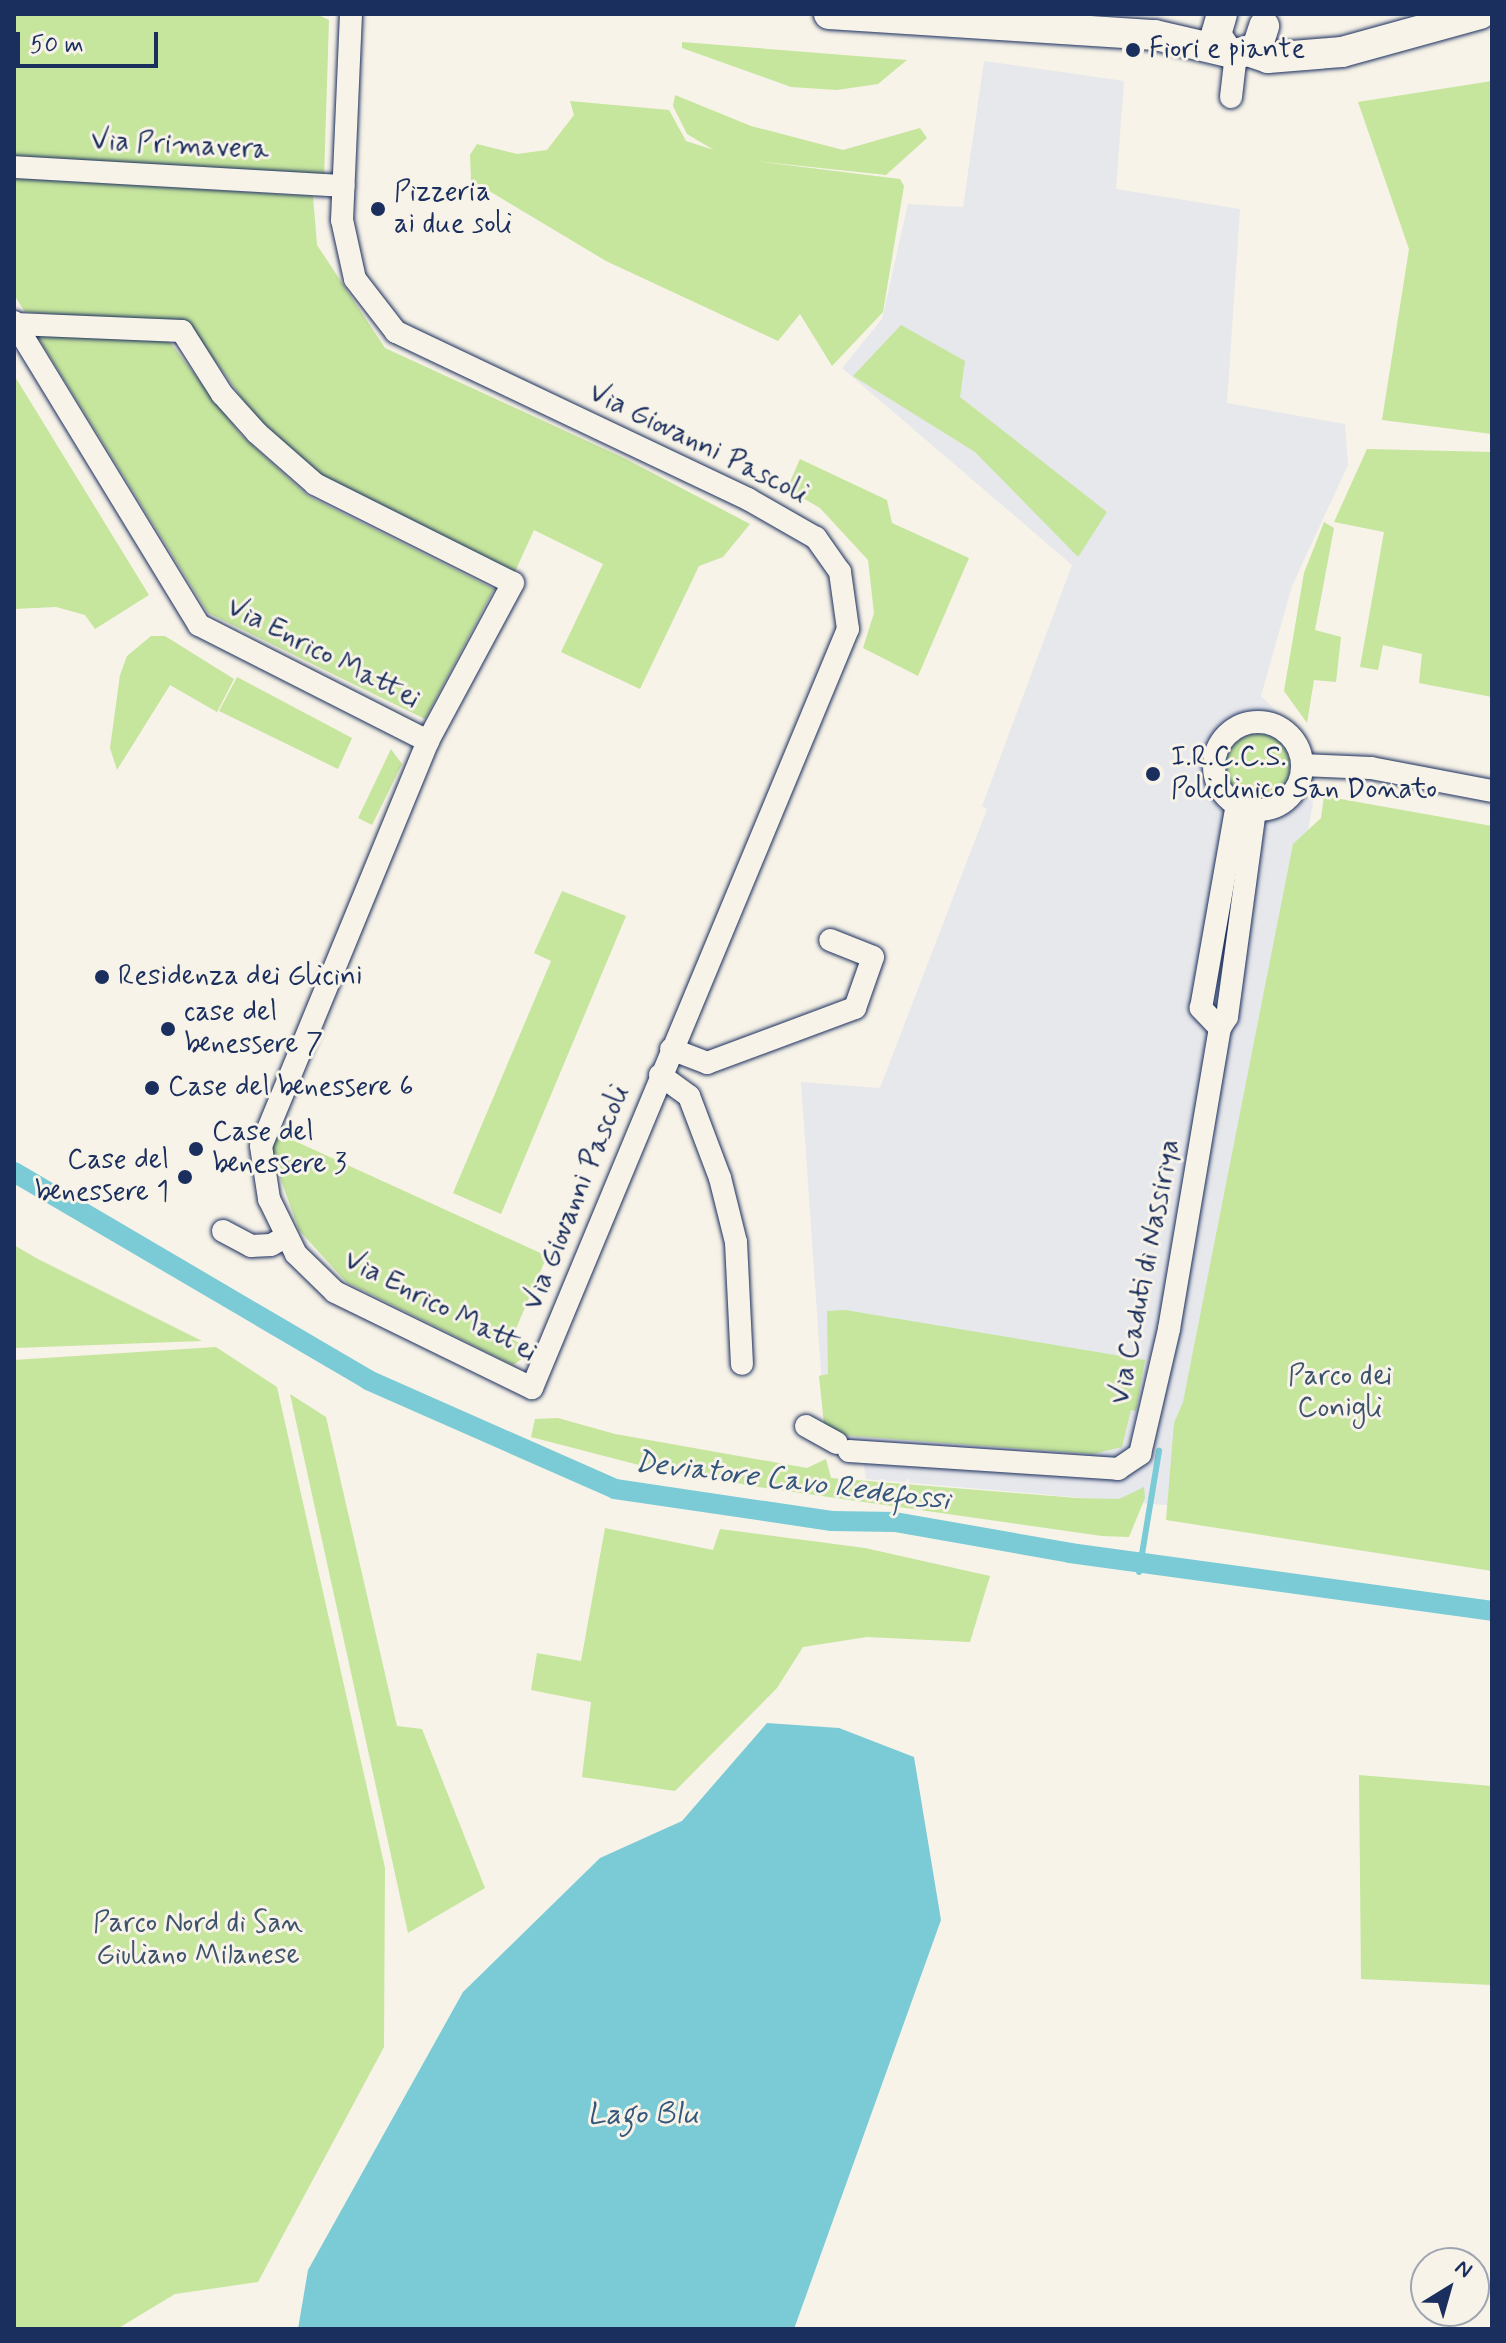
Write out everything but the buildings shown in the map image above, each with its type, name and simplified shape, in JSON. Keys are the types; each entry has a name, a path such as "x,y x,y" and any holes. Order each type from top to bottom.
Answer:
{"street":[{"name":"Via Giovanni Pascoli","path":"351,14 342,220 355,279 396,332 775,513 816,538 840,572 848,629 532,1388"},
{"path":"829,14 1160,36 1239,34 1268,58 1295,53 1342,52 1480,14"},
{"path":"1231,97 1239,34"},
{"name":"Via Primavera","path":"14,167 343,186"},
{"path":"15,323 182,331 222,394 257,433 315,484 513,583 428,741"},
{"name":"Via Enrico Mattei","path":"15,323 199,625 428,741 261,1146 269,1199 296,1254 335,1292 532,1388"},
{"path":"1258,722 1280,727 1295,741 1302,765 1288,798 1246,806 1219,784 1215,765 1219,746 1232,730 1258,722"},
{"path":"1302,765 1371,768 1492,791"},
{"path":"1220,1028 1201,1008 1246,806"},
{"name":"Via Caduti di Nassiriya","path":"806,1426 843,1447 1118,1469 1140,1454 1169,1329 1220,1028 1227,1017 1246,806"},
{"path":"671,1049 707,1063 855,1008 873,957 830,940"},
{"name":"Via Giovanni Pascoli","path":"660,1075 689,1096 720,1178 736,1242 742,1364"},
{"path":"223,1231 251,1246 271,1245 287,1236"}],"shaded area":[{"name":"I.R.C.C.S. Policlinico San Donato","path":"984,61 1124,81 1116,189 1240,209 1227,403 1345,424 1348,465 1292,586 1261,696 1304,738 1315,791 1187,1507 866,1479 861,1449 826,1443 801,1082 880,1088 987,809 982,806 1072,565 842,368 882,319 908,204 963,207"}],"green space":[{"path":"14,14 316,14 329,20 324,178 14,159"},
{"path":"682,42 907,60 878,84 837,90 791,87 682,48"},
{"path":"1492,81 1492,434 1382,420 1409,249 1358,102"},
{"path":"675,95 751,126 843,150 920,128 927,138 886,175 754,161 900,179 904,186 883,312 832,366 800,314 778,341 606,261 471,180 470,155 477,144 517,154 547,150 574,115 570,101 669,110 686,141 714,150 687,134 673,106"},
{"path":"14,178 313,196 317,245 385,348 624,458 750,524 723,557 699,566 640,689 561,652 603,564 534,530 513,576 319,479 265,431 190,325 25,312 14,295"},
{"path":"901,325 965,361 960,397 1107,512 1078,557 975,452 853,376"},
{"path":"98,333 170,342 240,434 308,496 494,589 425,719 208,613 36,334"},
{"path":"14,375 149,595 95,629 85,615 56,607 14,609"},
{"path":"1367,449 1492,452 1492,697 1419,683 1422,654 1383,645 1378,670 1360,667 1384,532 1334,522"},
{"path":"800,459 887,500 892,523 969,558 918,676 863,648 874,613 868,560 820,508 787,489"},
{"path":"1324,522 1334,528 1315,630 1341,637 1336,682 1314,680 1307,723 1284,691 1304,573"},
{"path":"151,636 165,636 234,679 217,712 170,685 117,770 110,748 120,675 127,656"},
{"path":"237,677 352,738 338,769 219,711"},
{"path":"1258,734 1276,740 1284,748 1290,766 1284,784 1276,792 1258,798 1240,792 1232,784 1226,766 1232,748 1240,740"},
{"path":"391,749 402,764 372,825 358,818"},
{"name":"Parco dei Conigli","path":"1324,796 1492,826 1492,1571 1166,1520 1174,1423 1183,1402 1293,844 1321,818"},
{"path":"562,891 626,916 501,1214 453,1193 551,961 534,953"},
{"path":"275,1132 547,1256 512,1338 527,1349 523,1358 513,1365 346,1282 299,1230 269,1147"},
{"path":"14,1245 36,1258 202,1341 14,1348"},
{"path":"845,1310 1145,1360 1136,1411 1131,1410 1122,1447 1093,1454 825,1434 819,1376 828,1374 827,1311"},
{"name":"Parco Nord di San Giuliano Milanese","path":"216,1347 277,1387 385,1868 384,2047 258,2282 175,2294 117,2329 14,2329 14,1360"},
{"path":"290,1394 326,1417 397,1726 422,1729 485,1888 408,1933"},
{"path":"558,1418 615,1434 807,1468 826,1459 831,1478 1077,1498 1119,1499 1144,1487 1145,1498 1129,1537 1102,1536 758,1487 639,1465 531,1437 535,1419"},
{"path":"605,1528 713,1550 720,1529 865,1548 990,1576 970,1642 867,1637 803,1647 777,1688 675,1791 582,1777 591,1702 531,1690 537,1653 581,1661"},
{"path":"1359,1775 1492,1786 1492,1985 1361,1979"}],"water":[{"name":"Lago Blu","path":"767,1723 839,1728 914,1757 941,1920 794,2329 298,2329 308,2270 463,1992 600,1858 682,1821"}],"waterway":[{"name":"Deviatore Cavo Redefossi","path":"14,1172 368,1380 615,1489 832,1521 895,1522 1070,1553 1492,1611"},
{"path":"1139,1572 1159,1451"}],"place":[{"name":"Fiori e piante","path":"1133,50"},
{"name":"Pizzeria ai due soli","path":"378,209"},
{"name":"I.R.C.C.S. Policlinico San Donato","path":"1153,774"},
{"name":"Residenza dei Glicini","path":"102,977"},
{"name":"case del benessere 7","path":"168,1029"},
{"name":"Case del benessere 6","path":"152,1088"},
{"name":"Case del benessere 3","path":"196,1149"},
{"name":"Case del benessere 1","path":"185,1177"}]}
